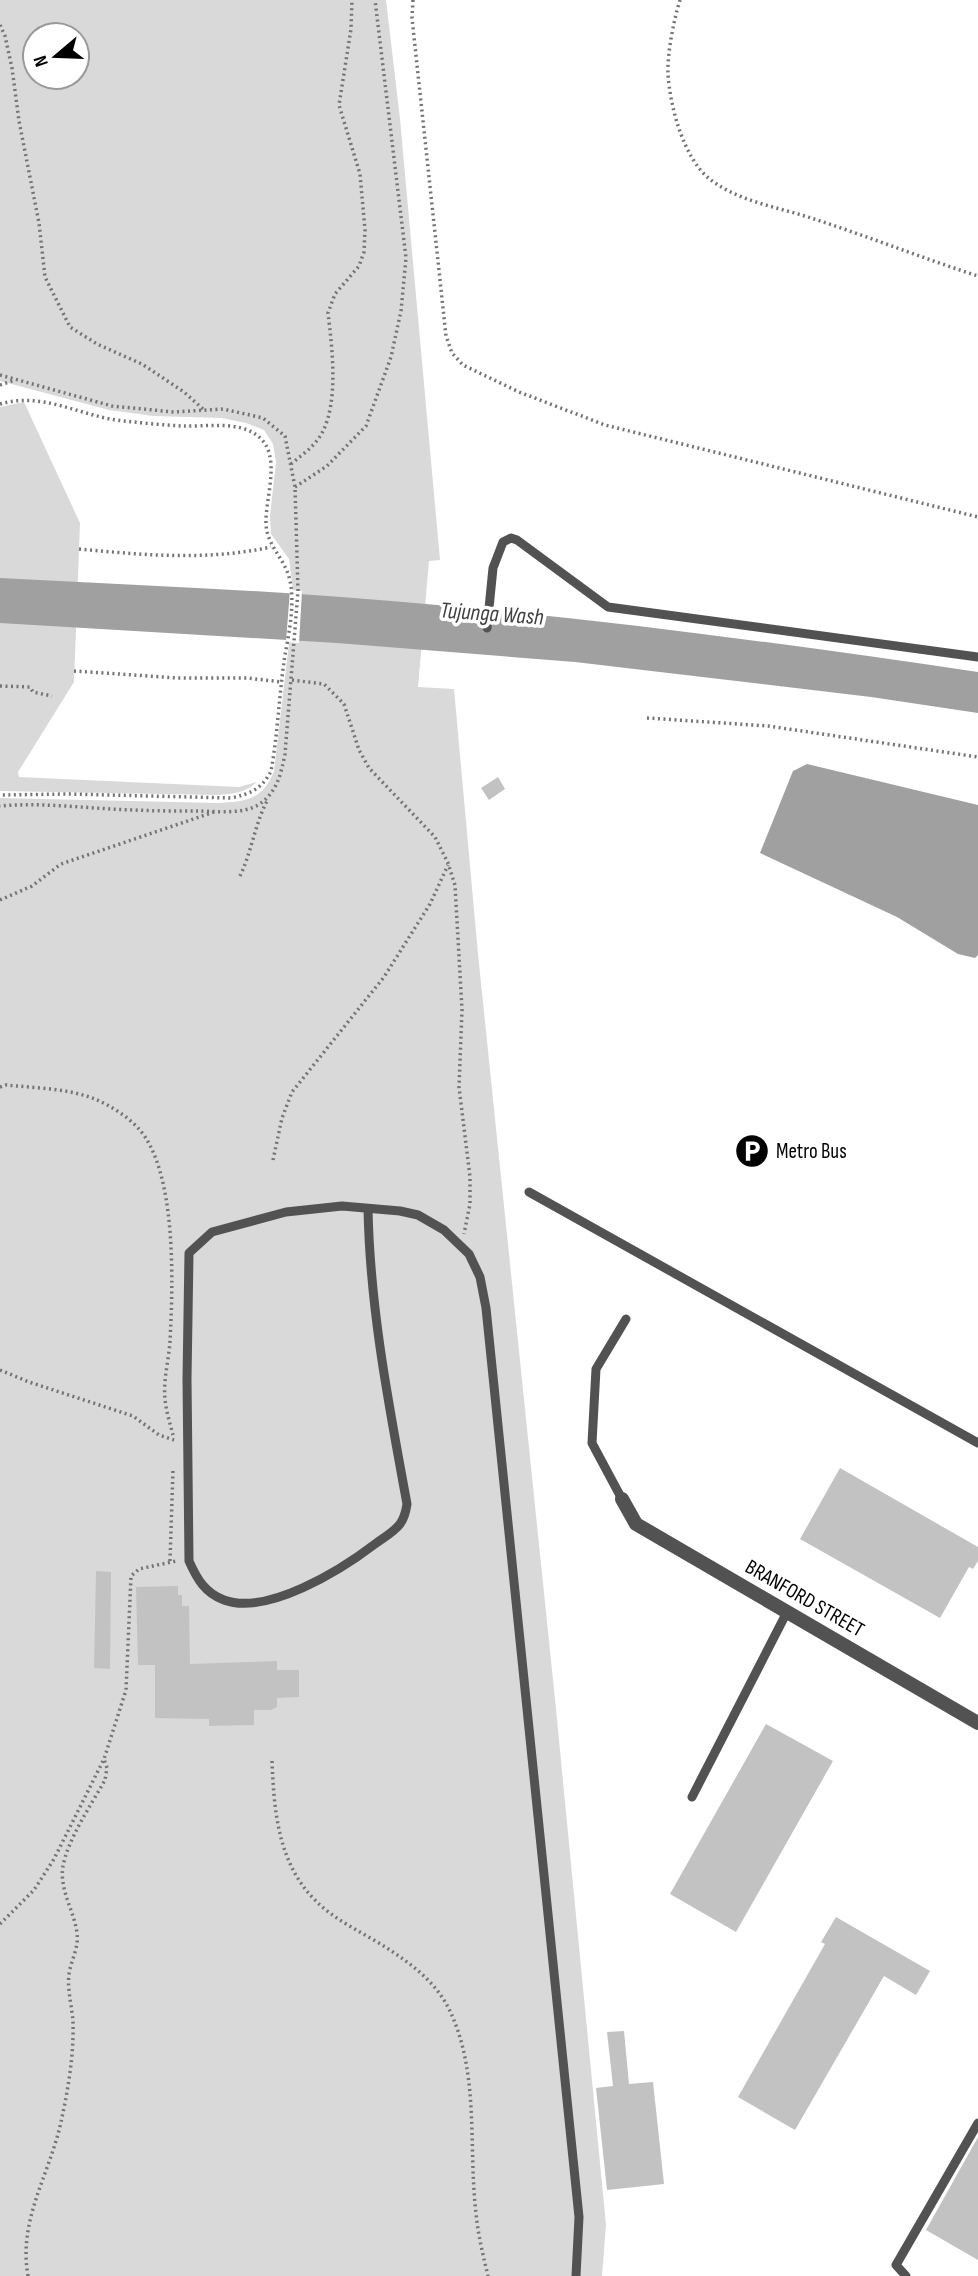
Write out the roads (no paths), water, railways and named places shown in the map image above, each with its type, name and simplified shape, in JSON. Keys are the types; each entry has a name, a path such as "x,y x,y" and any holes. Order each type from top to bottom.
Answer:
{"street":[{"name":"BRANFORD STREET","path":"622,1499 636,1524 978,1723"}],"lane":[{"path":"487,628 493,568 503,542 511,538 608,607 978,657"},
{"path":"528,1192 978,1443"},
{"path":"368,1209 369,1256 381,1367 407,1504 405,1516 399,1526 349,1564 311,1585 251,1603 225,1601 210,1593 197,1581 189,1562 189,1253 212,1232 251,1220 286,1212 342,1206 400,1211 418,1215 444,1230 469,1254 480,1277 486,1308 579,2217 576,2276"},
{"path":"622,1499 592,1443 596,1369 626,1320"},
{"path":"692,1797 787,1612"},
{"path":"906,2276 896,2265 978,2123"}],"water":[{"name":"Tujunga Wash","path":"0,578 372,599 632,625 805,647 978,672 978,713 871,697 575,662 337,643 0,623"},
{"path":"807,764 978,805 978,955 975,958 958,954 897,917 760,853 793,771"}],"place":[{"name":"Metro Bus","path":"752,1151"}]}
